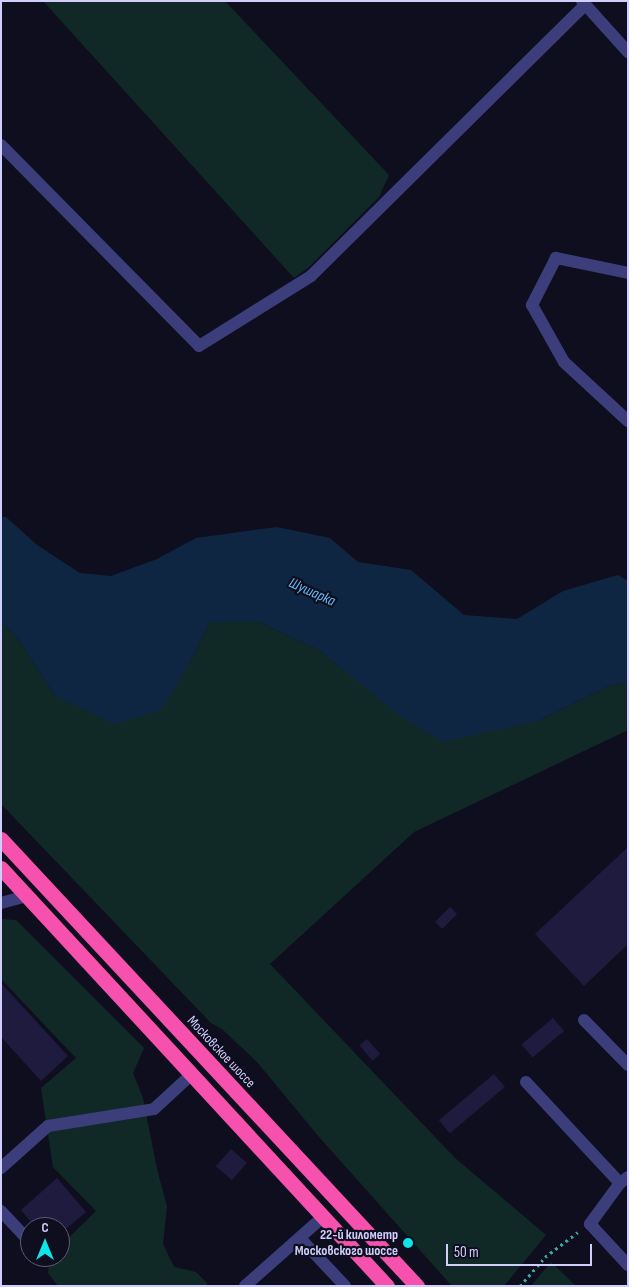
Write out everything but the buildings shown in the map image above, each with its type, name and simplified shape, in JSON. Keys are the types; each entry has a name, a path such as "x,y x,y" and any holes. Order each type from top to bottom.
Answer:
{"highway":[{"name":"Московское шоссе","path":"1,840 417,1286"},
{"path":"1,868 191,1076 387,1286"}],"street":[{"path":"1,145 199,346 311,276 584,3 628,52"},
{"path":"628,273 556,258 532,305 564,362 628,421"},
{"path":"1,903 28,896"},
{"path":"584,1020 628,1065"},
{"path":"1,1168 48,1126 154,1109 191,1076"},
{"path":"526,1082 624,1180 590,1224 628,1265"},
{"path":"1,1211 20,1231"},
{"path":"245,1286 323,1218"},
{"path":"300,1238 345,1286"}],"path":[{"path":"520,1286 545,1257 590,1224"}],"green space":[{"path":"43,1 225,1 389,175 379,197 309,267 294,278"},
{"path":"210,622 259,622 319,650 355,679 538,721 609,686 628,682 628,730 414,832 270,964 455,1158 546,1235 504,1286 452,1286 320,1138 257,1062 222,1029 211,1023 1,804 1,623 16,636 55,696 189,664"},
{"path":"1,919 16,920 144,1048 133,1073 143,1098 157,1169 167,1206 163,1244 174,1267 196,1272 207,1283 207,1286 58,1286 48,1273 49,1267 70,1267 70,1236 96,1211 53,1167 41,1088 76,1058 1,979"},
{"path":"551,1262 576,1286 531,1286"}],"water":[{"name":"Шушарка","path":"1,517 6,517 37,545 80,573 111,576 157,559 196,538 277,527 330,538 358,562 411,570 464,615 517,619 563,591 618,575 628,581 628,682 609,686 538,721 443,742 401,717 319,650 259,622 210,622 189,664 161,710 115,724 55,696 16,636 1,623"}],"place":[{"name":"22-й километр Московского шоссе","path":"408,1243"}]}
